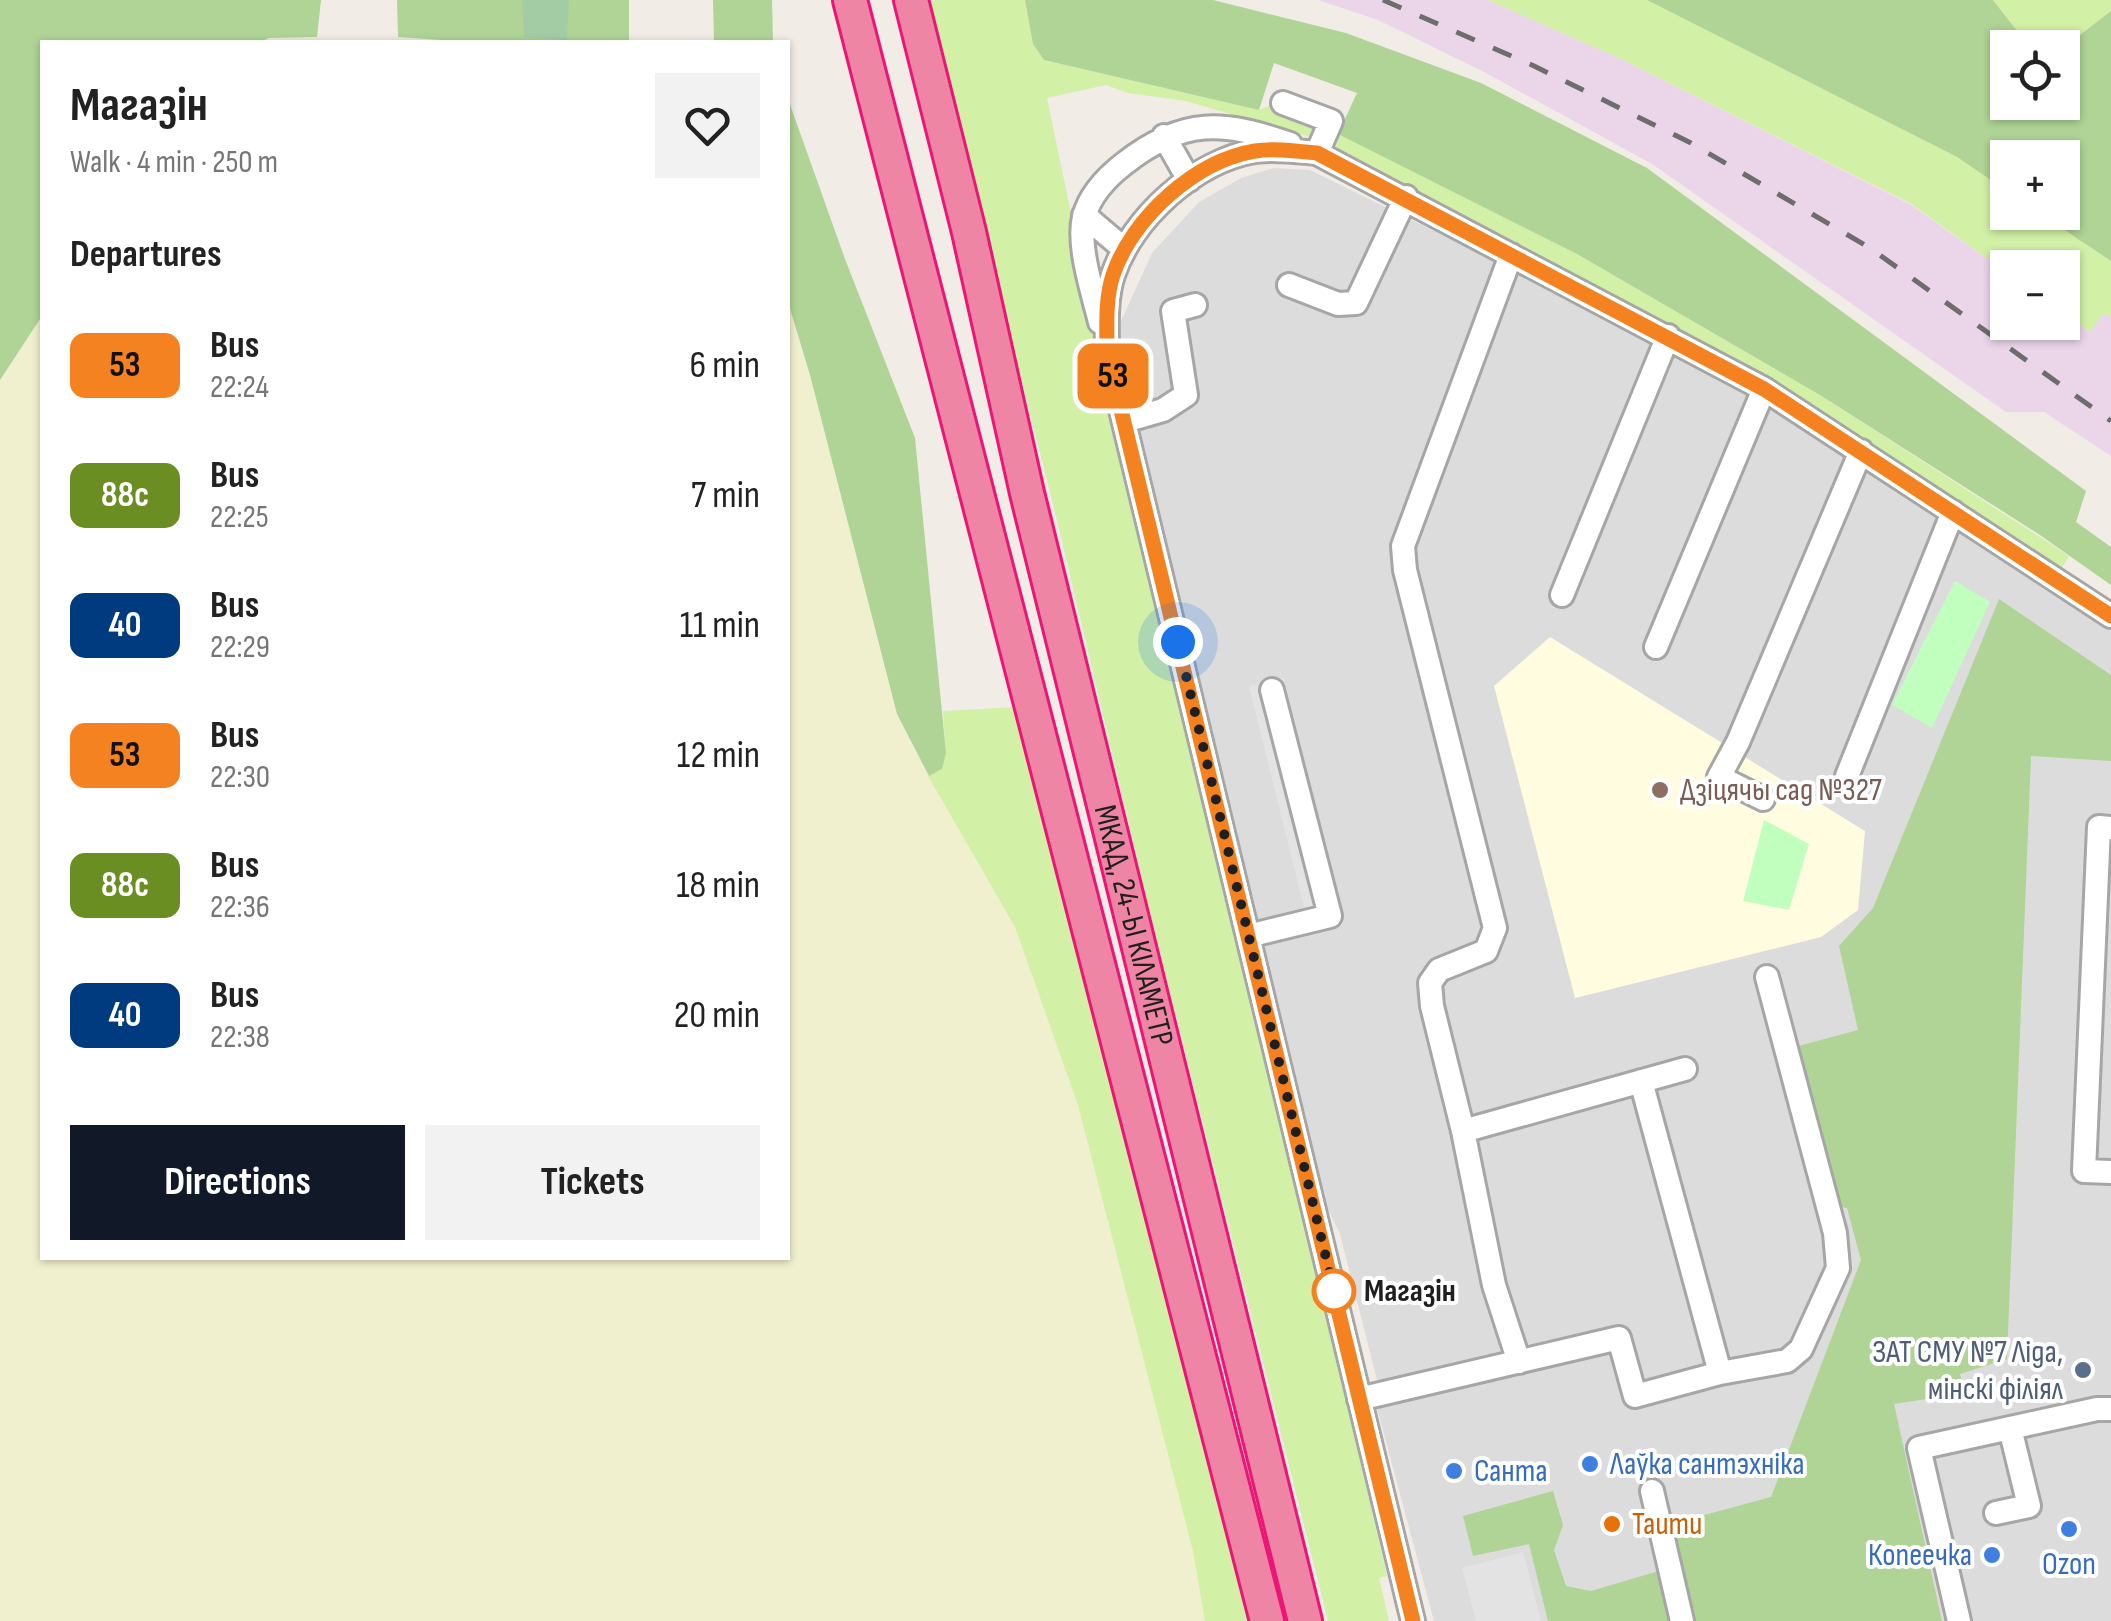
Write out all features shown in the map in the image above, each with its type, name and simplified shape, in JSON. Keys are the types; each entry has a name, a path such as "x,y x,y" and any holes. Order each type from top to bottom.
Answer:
{"highway":[{"name":"МКАД, 24-Ы КІЛАМЕТР","path":"850,0 1267,1621"},
{"name":"МКАД, 24-Ы КІЛАМЕТР","path":"911,0 1304,1621"}],"street":[{"path":"1283,104 1331,121 1317,153"},
{"path":"1414,1621 1107,352 1082,236 1084,215 1100,185 1164,136 1210,127 1250,130 1317,153 1764,389 2111,616"},
{"path":"1164,136 1190,180"},
{"path":"1107,352 1108,297 1124,250 1145,218 1190,180 1252,151 1317,153"},
{"path":"1290,285 1338,304 1356,302 1406,198"},
{"path":"1084,215 1124,250"},
{"path":"1511,255 1403,546 1495,928 1486,951 1440,970 1430,983 1494,1284 1519,1362"},
{"path":"1125,421 1163,410 1186,395 1173,311 1195,304"},
{"path":"1562,596 1668,336"},
{"path":"1656,647 1764,389"},
{"path":"1763,800 1719,777 1738,742 1861,451"},
{"path":"1847,776 1953,512"},
{"path":"1248,936 1330,916 1272,690"},
{"path":"2111,828 2099,827 2104,943 2100,1055 2084,1171 2111,1172"},
{"path":"1359,1399 1618,1338 1635,1396 1720,1373 1787,1361 1801,1349 1838,1268 1835,1233 1767,977"},
{"path":"1463,1131 1684,1069"},
{"path":"1641,1081 1720,1373"},
{"path":"1959,1621 1919,1448 2111,1409"},
{"path":"1996,1513 2029,1506 2010,1428"},
{"path":"1652,1491 1682,1621"}],"shaded area":[{"path":"1318,0 1488,0 1621,59 1910,204 1990,261 1990,340 2080,340 2080,324 2089,331 2105,312 2111,317 2111,456 2044,412 2006,412 1652,164 1486,73 1378,20"},
{"path":"1274,168 1310,170 1684,354 1802,424 2111,627 2111,1621 1434,1621 1377,1408 1377,1380 1340,1234 1319,1191 1112,341 1152,253 1199,202 1241,178"},
{"name":"Дзіцячы сад №327","path":"1550,637 1865,831 1858,910 1821,937 1575,998 1494,686"},
{"path":"1284,678 1344,924 1310,932 1249,686"},
{"path":"1523,1552 1541,1621 1476,1621 1462,1568"}],"green space":[{"path":"0,0 321,0 317,37 40,40 40,319 0,380"},
{"path":"397,0 629,0 629,40 398,37"},
{"path":"522,0 569,0 567,40 524,37"},
{"path":"713,0 772,0 773,40 714,40"},
{"path":"1025,0 1033,44 1044,60 1259,110 1277,103 1577,254 1820,395 2069,556 2060,571 1676,330 1317,139 1186,101 1128,93 1106,85 1047,98 1098,343 1387,1576 1379,1578 1389,1621 1328,1621 1147,900 1052,500 925,3"},
{"path":"1025,0 1213,0 1346,33 1481,83 1647,168 2086,491 2076,522 2111,547 2111,585 2040,535 1820,395 1577,254 1338,134 1357,93 1274,63 1259,110 1044,60 1033,44"},
{"path":"1488,0 1647,0 1957,157 1990,179 1990,230 2064,230 2111,261 2111,317 2104,313 2090,332 2080,325 2080,250 1990,250 1990,261 1910,203 1621,59"},
{"path":"1647,0 1993,0 2016,30 1990,30 1990,120 2080,120 2080,35 2111,11 2111,261 2064,230 2080,230 2080,140 1990,140 1990,179 1957,157"},
{"path":"1993,0 2111,0 2111,11 2080,35 2080,30 2016,30"},
{"path":"790,105 915,438 946,753 942,769 929,776 897,714 790,309"},
{"path":"790,309 897,714 1015,927 1078,1105 1193,1551 1205,1621 0,1621 0,380 40,319 40,1260 790,1260"},
{"path":"1955,581 1990,602 1932,728 1892,705"},
{"path":"1999,599 2111,675 2111,761 2031,756 2007,1359 1960,1374 1965,1393 1894,1404 1942,1621 1548,1621 1529,1544 1473,1556 1463,1516 1553,1491 1563,1525 1554,1550 1566,1586 1591,1591 1669,1568 1675,1523 1771,1497 1861,1260 1847,1208 1835,1206 1791,1048 1858,1030 1839,946 1873,908"},
{"path":"1017,707 1257,1621 1205,1621 1193,1551 1078,1105 1015,927 928,776 941,770 946,753 943,711"},
{"path":"1764,820 1809,844 1789,910 1743,901"}],"railway":[{"path":"1383,0 1532,65 1691,143 1870,248 2111,421"}],"bus line":[{"name":"53","path":"1413,1621 1107,352 1108,297 1113,275 1145,218 1190,180 1252,151 1317,153 1764,389 2111,616"}],"place":[{"name":"Дзіцячы сад №327","path":"1660,790"},
{"name":"Магазін","path":"1334,1291"},
{"name":"ЗАТ СМУ №7 Ліда, мінскі філіял","path":"2083,1370"},
{"name":"Лаўка сантэхніка","path":"1590,1464"},
{"name":"Санта","path":"1454,1471"},
{"name":"Таити","path":"1612,1524"},
{"name":"Ozon","path":"2069,1529"},
{"name":"Копеечка","path":"1992,1555"}],"route":[{"path":"1178,642 1334,1291"}]}
